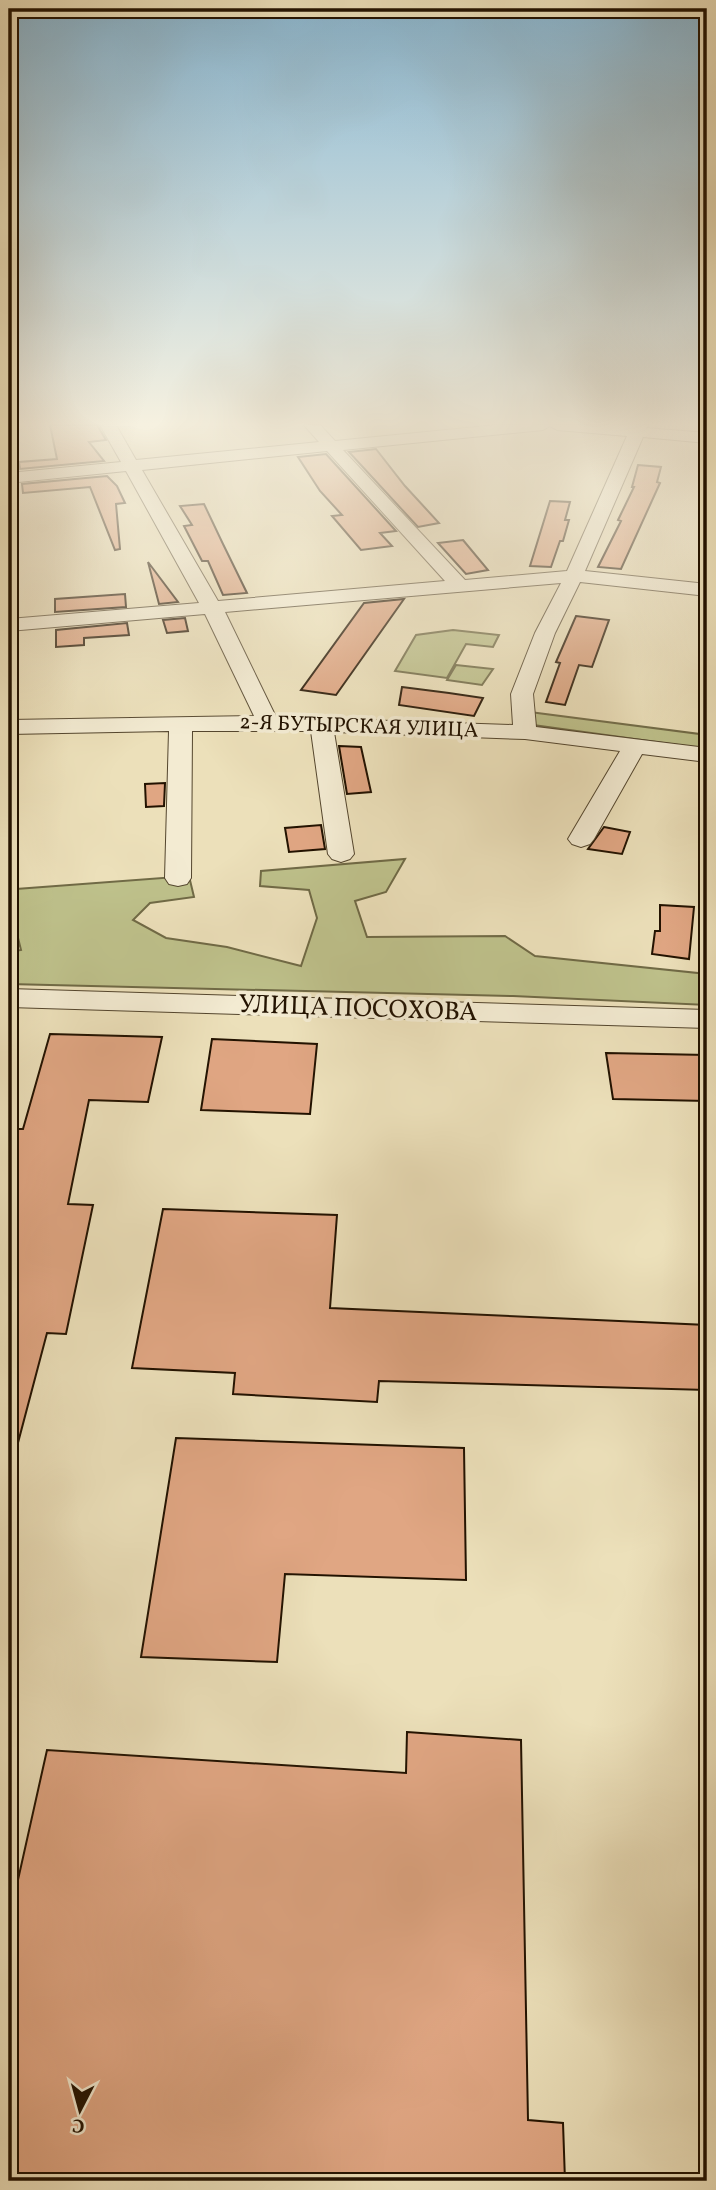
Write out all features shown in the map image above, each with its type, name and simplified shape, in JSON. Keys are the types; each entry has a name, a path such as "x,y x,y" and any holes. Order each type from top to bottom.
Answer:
{"street":[{"path":"167,527 213,609 268,723"},
{"path":"405,527 459,585"},
{"path":"525,732 522,694 545,633 595,527"},
{"path":"9,625 574,576 707,590"},
{"name":"2-Я БУТЫРСКАЯ УЛИЦА","path":"9,727 268,723 525,732 707,755"},
{"path":"178,878 181,724"},
{"path":"321,724 341,854"},
{"path":"581,839 635,746"},
{"name":"УЛИЦА ПОСОХОВА","path":"9,998 707,1019"}],"green space":[{"path":"453,630 499,635 493,647 466,644 447,678 395,671 416,635"},
{"path":"456,665 493,669 482,685 447,680"},
{"path":"522,711 707,735 707,749 526,724"},
{"path":"405,859 386,892 355,901 367,937 505,936 535,956 707,974 707,1005 513,996 9,984 9,952 21,950 15,926 9,924 9,892 16,889 189,876 194,897 150,903 133,920 166,938 227,947 301,966 317,918 309,890 260,886 261,871"}],"building":[{"path":"106,527 118,527 120,549 115,550"},
{"path":"185,527 215,527 247,593 223,595 208,561 202,561"},
{"path":"342,527 393,527 396,531 380,533 392,546 361,550"},
{"path":"542,527 567,527 551,567 530,566"},
{"path":"618,527 640,527 621,569 598,567"},
{"path":"463,540 488,570 466,574 438,543"},
{"path":"148,562 178,602 159,604"},
{"path":"125,594 126,607 55,612 55,599"},
{"path":"404,599 336,695 301,690 364,603"},
{"path":"576,616 609,620 592,667 579,665 565,705 546,702 560,663 556,662"},
{"path":"185,618 188,631 167,633 163,620"},
{"path":"127,623 129,635 84,638 84,645 56,647 56,630"},
{"path":"402,687 483,698 474,716 399,705"},
{"path":"339,746 361,747 371,792 347,794"},
{"path":"165,783 164,806 146,807 145,784"},
{"path":"321,825 325,849 289,852 285,828"},
{"path":"604,827 630,832 622,854 588,849"},
{"path":"660,905 694,907 689,959 652,954 655,931 660,931"},
{"path":"50,1034 162,1037 148,1102 89,1100 68,1204 93,1205 66,1334 47,1333 15,1454 9,1453 9,1129 23,1129"},
{"path":"212,1039 317,1044 310,1114 201,1110"},
{"path":"606,1053 707,1055 707,1101 613,1099"},
{"path":"163,1209 337,1215 330,1308 707,1325 707,1390 379,1381 377,1402 233,1394 235,1373 132,1368"},
{"path":"176,1438 464,1448 466,1580 285,1574 277,1662 141,1657"},
{"path":"407,1732 521,1740 528,2120 563,2123 565,2181 55,2181 9,2178 9,1920 47,1750 406,1773"}]}
